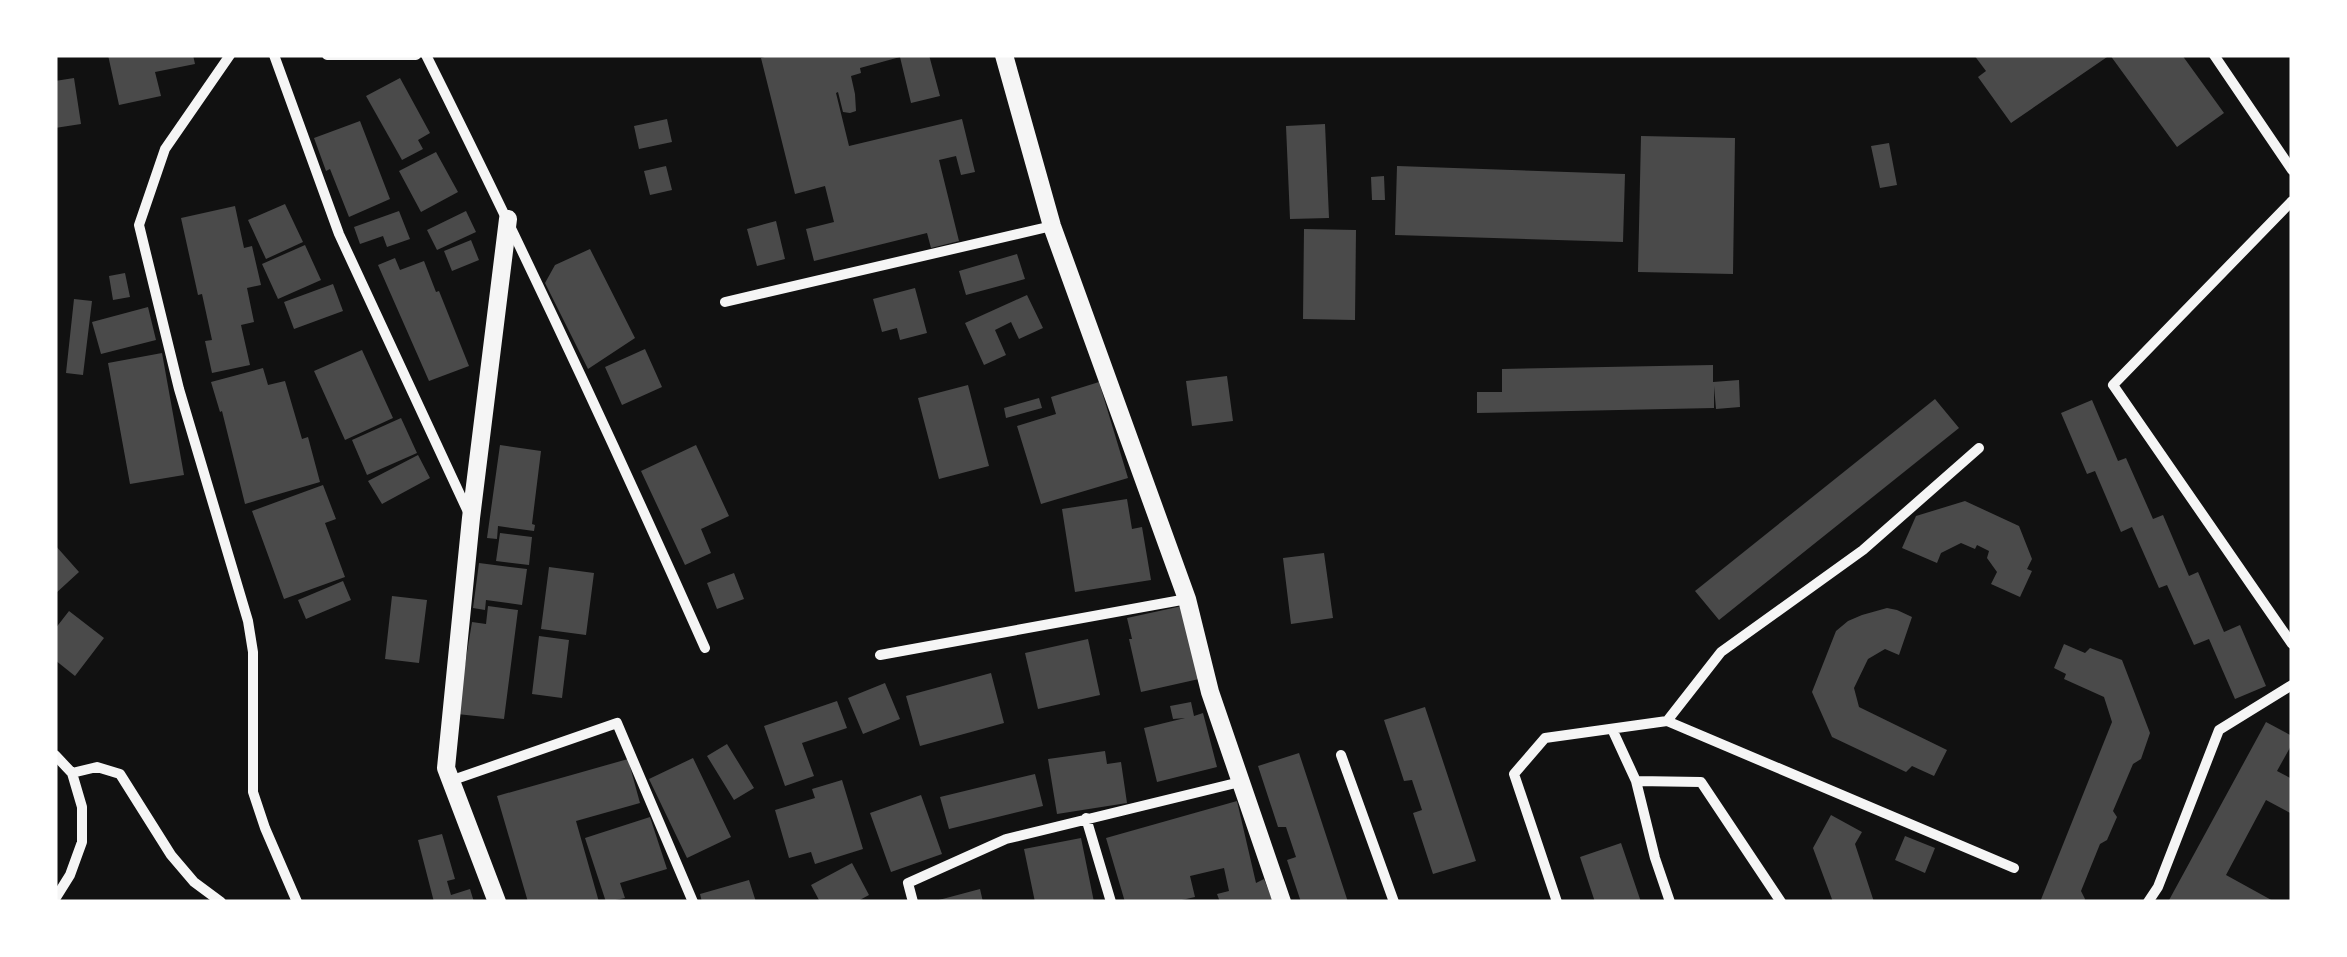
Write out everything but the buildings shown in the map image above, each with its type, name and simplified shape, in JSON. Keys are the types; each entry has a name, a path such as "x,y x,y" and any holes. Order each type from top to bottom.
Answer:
{"street":[{"path":"230,55 165,149 139,225 178,389 248,621 253,652 253,792 297,902"},
{"path":"274,55 339,234 471,518"},
{"path":"327,55 416,55"},
{"path":"426,55 614,444 704,648"},
{"path":"1004,55 1052,226 1187,598 1210,692 1282,902"},
{"path":"2214,55 2292,170"},
{"path":"2292,201 2113,386 2292,644"},
{"path":"497,902 446,768 471,518 508,220"},
{"path":"726,302 1052,226"},
{"path":"1667,720 1721,652 1863,550 1979,448"},
{"path":"880,656 1187,598"},
{"path":"2148,902 2158,886 2220,730 2292,685"},
{"path":"1557,902 1514,774 1545,738 1667,720 2014,868"},
{"path":"450,781 617,724 693,902"},
{"path":"1612,728 1636,781 1670,902"},
{"path":"55,755 72,773 82,808 82,842 70,876 55,899"},
{"path":"1341,755 1394,902"},
{"path":"72,773 97,767 120,774 171,856 194,882 221,902"},
{"path":"1636,781 1701,782 1782,902"},
{"path":"914,902 908,884 1006,839 1240,782"},
{"path":"1086,818 1112,902"}]}
